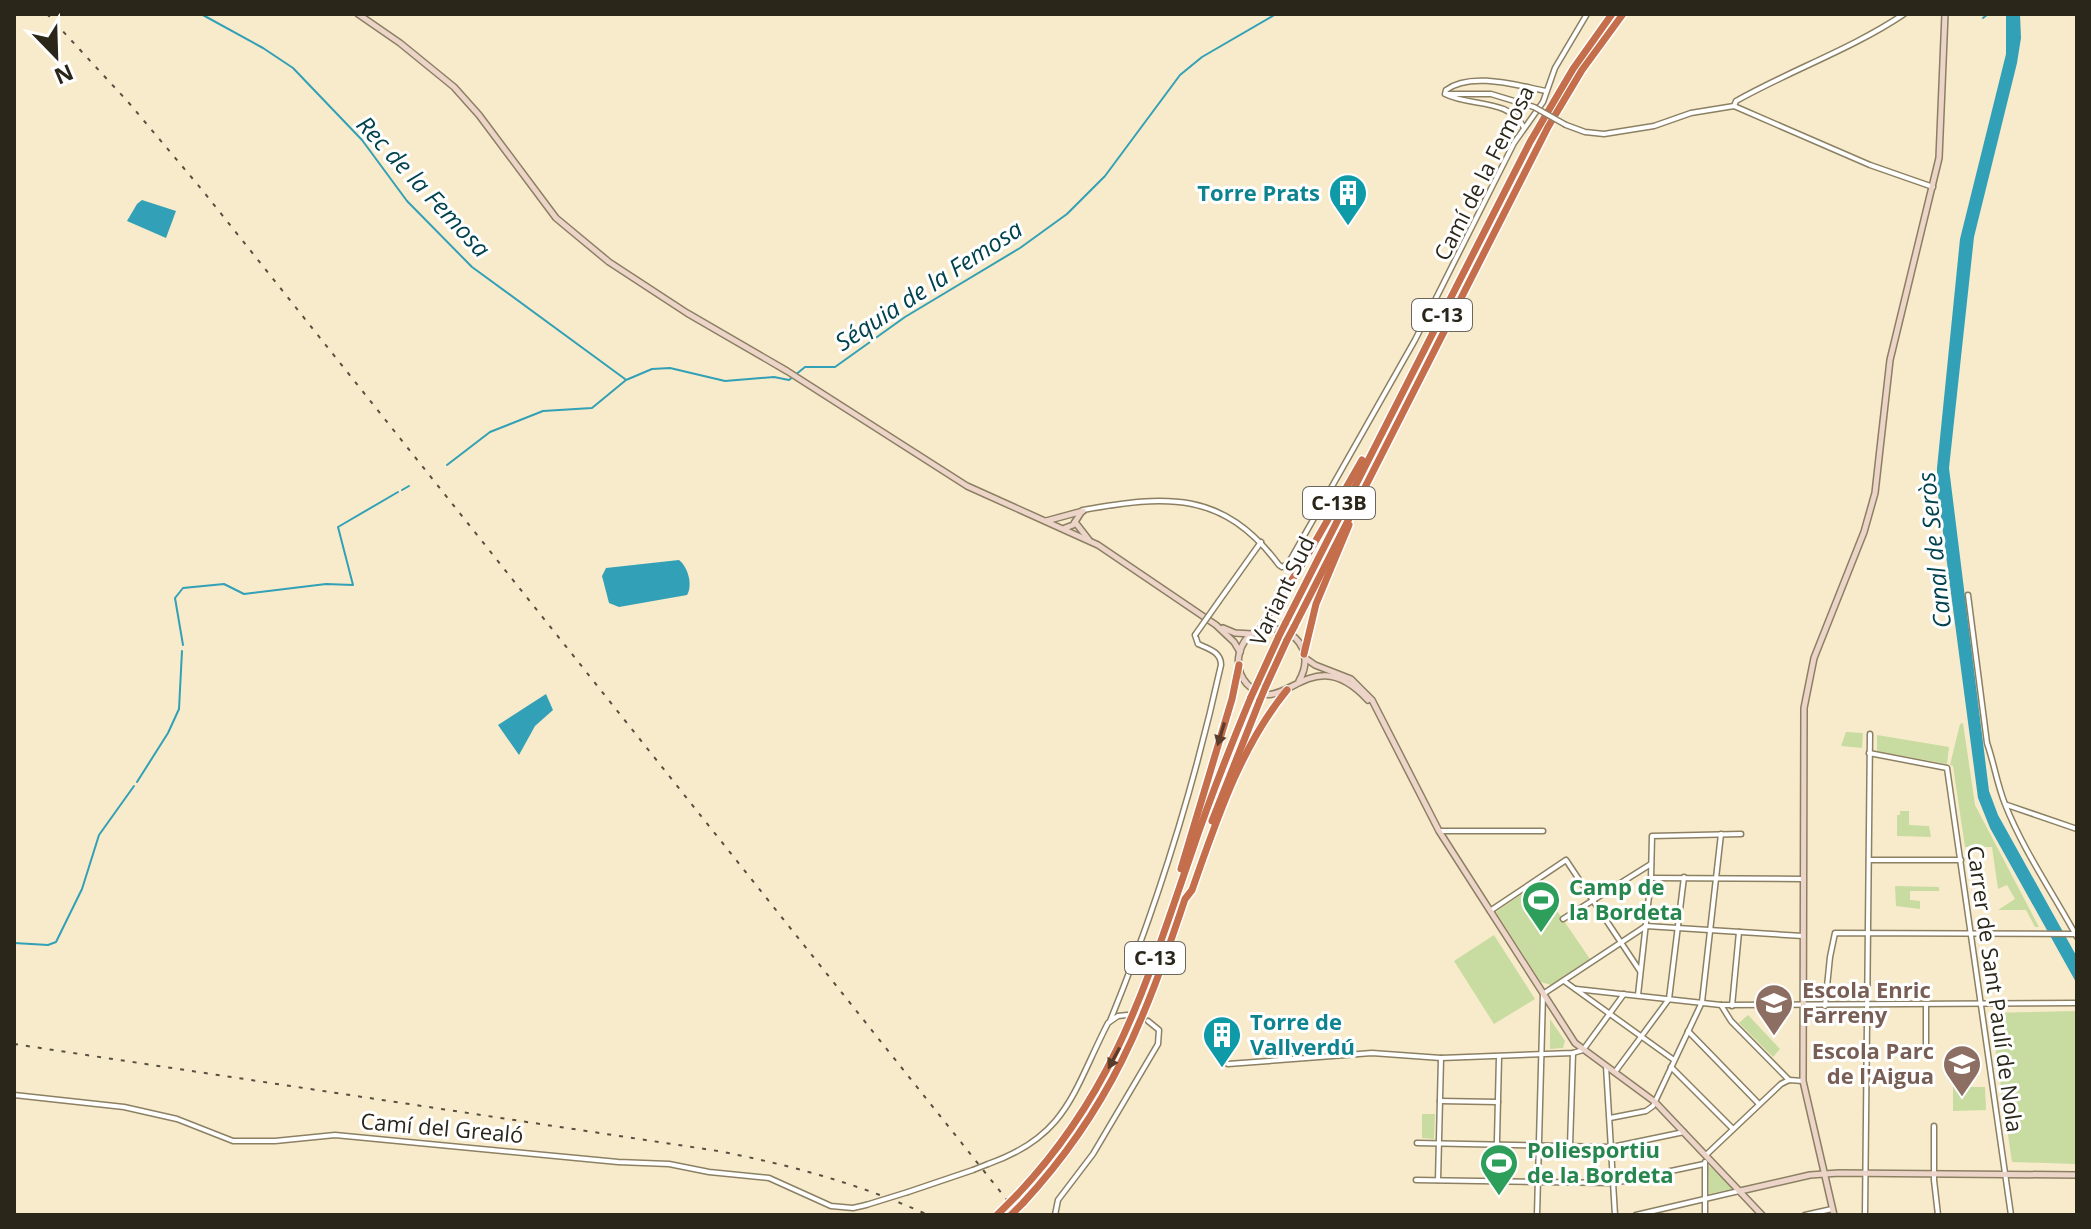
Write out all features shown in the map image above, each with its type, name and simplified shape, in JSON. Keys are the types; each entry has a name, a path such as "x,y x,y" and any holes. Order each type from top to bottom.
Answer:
{"highway":[{"name":"Variant Sud","path":"1290,625 1412,372 1544,117 1582,54 1612,14"},
{"name":"C-13","path":"1400,415 1552,119 1586,63 1623,14"},
{"name":"C-13B","path":"1256,632 1319,537 1406,377 1412,372"},
{"name":"Variant Sud","path":"997,1215 1048,1160 1092,1097 1120,1047 1144,989 1205,813 1261,686 1400,415"},
{"name":"C-13B","path":"1304,656 1309,624 1318,596 1400,422 1400,415"},
{"path":"1144,989 1145,977 1232,699 1239,665"},
{"path":"1185,899 1192,890 1238,773 1287,690"},
{"name":"Variant Sud","path":"1185,899 1256,698"},
{"name":"C-13","path":"1011,1215 1074,1142 1114,1078 1144,1015 1185,899"}],"main road":[{"path":"358,14 454,87 479,115 556,218 584,243 687,313 967,486 1090,541 1216,625 1240,652"},
{"path":"1833,1212 1803,1081 1804,708 1810,672 1872,506 1892,350 1933,187 1939,150 1945,14"},
{"path":"1045,521 1083,511"},
{"path":"1064,529 1075,522 1083,511"},
{"path":"1064,529 1066,516"},
{"path":"1075,522 1090,541"},
{"path":"1216,625 1235,633 1272,628 1289,633 1299,642 1304,656 1299,681"},
{"path":"1256,632 1240,652 1239,665 1244,679 1254,689 1273,694 1315,675 1336,675 1356,683"},
{"path":"1304,656 1315,665 1356,683 1367,693 1438,828 1575,1043 1655,1102 1762,1215"},
{"path":"1326,675 1350,685 1373,704"},
{"path":"1739,1191 1824,1174 2077,1175"}],"street":[{"name":"Camí de la Femosa","path":"1083,511 1132,502 1174,500 1224,515 1261,542 1282,567 1292,558 1415,340 1514,143 1543,102 1555,68 1587,14"},
{"path":"1734,106 1736,101 1809,67 1886,27 1904,14"},
{"path":"1445,94 1450,86 1471,82 1503,82 1546,91"},
{"path":"1445,94 1491,94 1534,107 1585,132 1604,134 1654,126 1691,113 1734,106 1870,165 1933,187"},
{"path":"1445,94 1455,100 1505,109 1520,118 1524,129"},
{"name":"Camí del Grealó","path":"14,1095 124,1107 177,1119 233,1141 350,1136 618,1162 669,1164 709,1172 753,1175 781,1182 825,1204 859,1207 988,1164 1030,1145 1057,1120 1084,1077 1110,1021 1135,960 1189,792 1218,680 1221,658 1198,644 1195,635 1261,542"},
{"path":"1968,595 1987,743 2005,804 2076,935"},
{"path":"1865,1215 1870,734"},
{"name":"Carrer de Sant Paulí de Nola","path":"1869,753 1947,768 2011,1215"},
{"path":"2005,804 2077,829"},
{"path":"2017,828 2019,817 2026,813"},
{"path":"1438,828 1543,831"},
{"path":"1610,1118 1646,1111 1655,1102 1702,1002 1721,834"},
{"path":"1638,995 1651,878 1652,836 1741,834"},
{"path":"1490,911 1566,860 1641,973"},
{"path":"1869,860 1961,860"},
{"path":"1563,919 1651,864"},
{"path":"1615,1072 1669,999 1684,877"},
{"path":"1651,878 1803,879"},
{"path":"1537,1215 1543,994 1646,926 1803,936"},
{"path":"1732,1006 1739,932"},
{"path":"1825,1006 1835,933 2076,935"},
{"path":"1564,981 1674,1060"},
{"path":"1576,989 1732,1006 2077,1003"},
{"path":"1228,1064 1372,1053 1441,1058 1573,1053 1583,1050 1624,994"},
{"path":"1721,1005 1731,1021 1789,1080"},
{"path":"1926,1005 1926,1049"},
{"path":"1543,1015 1553,1010"},
{"path":"1110,1021 1127,1015"},
{"path":"1055,1215 1058,1200 1093,1154 1159,1042 1159,1028 1148,1021"},
{"path":"1688,1031 1759,1104"},
{"path":"1570,1146 1573,1053"},
{"path":"1496,1181 1499,1057"},
{"path":"1438,1180 1441,1058"},
{"path":"1606,1066 1615,1215"},
{"path":"1671,1067 1732,1129"},
{"path":"1416,1180 1614,1183 1706,1159 1732,1129 1781,1084 1789,1080 1803,1081"},
{"path":"1440,1101 1498,1102"},
{"path":"1934,1126 1938,1215"},
{"path":"1417,1143 1612,1147 1684,1132"},
{"path":"1705,1215 1706,1159"},
{"path":"1636,1215 1739,1191"},
{"path":"859,1207 859,1215"},
{"path":"1805,1215 1833,1212"}],"green space":[{"path":"1963,723 1975,805 2039,927 2035,927 2026,910 1998,910 2015,899 2007,885 1998,889 1992,847 1965,847 1953,766 1950,765 1960,724"},
{"path":"1846,732 1863,733 1862,748 1841,746"},
{"path":"1877,735 1949,747 1947,764 1877,751"},
{"path":"1900,811 1909,811 1909,825 1929,826 1931,837 1897,836 1897,815"},
{"name":"Camp de la Bordeta","path":"1538,883 1590,959 1551,985 1541,982 1496,912"},
{"path":"1895,886 1939,887 1939,891 1910,891 1910,900 1920,901 1920,909 1896,906"},
{"path":"1494,935 1535,999 1494,1024 1454,961"},
{"path":"2077,1011 2077,1164 2012,1162 1990,1013"},
{"path":"1748,1015 1780,1049 1773,1057 1739,1023"},
{"path":"1550,1019 1565,1041 1563,1048 1550,1049"},
{"path":"1953,1087 1985,1087 1986,1110 1953,1111"},
{"path":"1422,1114 1435,1114 1434,1139 1422,1138"},
{"path":"1708,1165 1731,1186 1731,1189 1709,1194"}],"water":[{"path":"2006,14 2020,14 2021,38 1974,237 1949,468 1989,791 1998,815 2077,957 2077,984 1990,828 1978,798 1937,487 1960,239 2006,54"},
{"path":"142,200 176,211 166,238 127,221"},
{"path":"679,560 689,576 687,595 619,607 609,603 602,576 606,568"},
{"path":"546,694 553,710 535,726 519,755 498,725"}],"waterway":[{"name":"Rec de la Femosa","path":"201,14 293,68 362,140 407,201 472,267 625,379"},
{"name":"Séquia de la Femosa","path":"447,465 490,432 543,411 592,408 626,380 652,369 670,368 725,381 774,377 789,380 805,367 835,367 905,317 1020,248 1067,214 1105,176 1180,75 1202,57 1276,14"},
{"path":"1983,18 1988,14"},
{"name":"Séquia de la Femosa","path":"402,490 409,486"},
{"name":"Séquia de la Femosa","path":"183,645 175,598 183,588 224,584 244,594 326,584 353,585 338,527 398,492"},
{"name":"Séquia de la Femosa","path":"137,782 168,733 179,709 182,651"},
{"name":"Séquia de la Femosa","path":"14,943 48,945 56,942 82,889 99,835 134,786"}],"railway":[{"path":"47,14 129,103 203,191 1019,1215"},
{"path":"14,1044 718,1151 825,1177 928,1215"}],"place":[{"name":"Torre Prats","path":"1348,227"},
{"name":"Camp de la Bordeta","path":"1541,934"},
{"name":"Escola Enric Farreny","path":"1774,1037"},
{"name":"Torre de Vallverdú","path":"1222,1069"},
{"name":"Escola Parc de l'Aigua","path":"1962,1098"},
{"name":"Poliesportiu de la Bordeta","path":"1499,1197"}],"water label":[{"name":"Canal de Seròs","path":"1935,550"}]}
